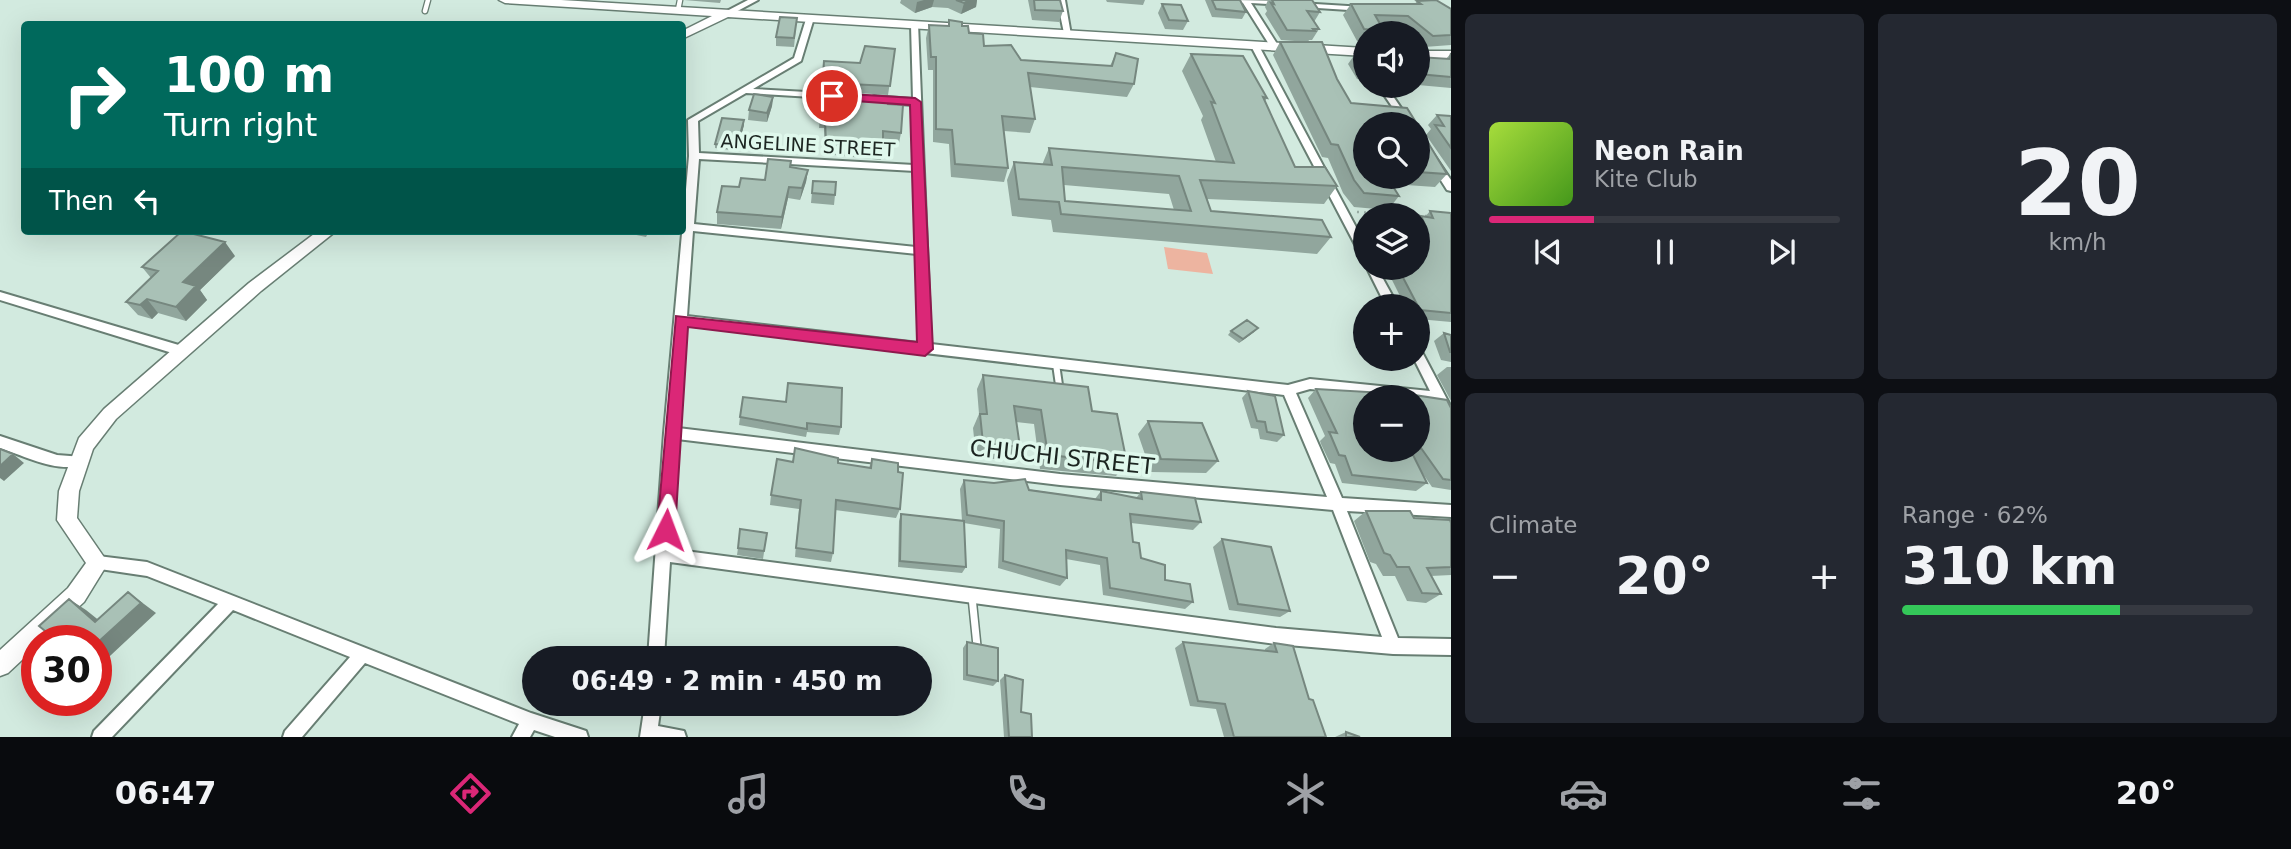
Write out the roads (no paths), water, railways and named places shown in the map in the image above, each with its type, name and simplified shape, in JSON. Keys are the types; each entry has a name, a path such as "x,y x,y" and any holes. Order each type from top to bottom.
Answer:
{"street":[{"path":"505,0 679,5 727,13 1068,33 1240,50 1255,46 1353,53"},
{"path":"686,34 754,0"},
{"path":"1061,0 1068,33"},
{"path":"1239,0 1371,10"},
{"path":"1245,0 1275,47"},
{"path":"657,646 681,320 687,185 694,156 688,117 748,91 798,60 810,18"},
{"path":"915,25 915,102 920,169 925,349"},
{"path":"1255,46 1353,232"},
{"path":"1430,55 1451,55"},
{"path":"748,91 915,102"},
{"name":"ANGELINE STREET","path":"694,156 920,169"},
{"path":"1430,156 1451,188"},
{"path":"687,227 923,251"},
{"path":"323,235 256,287 110,414 86,444 78,461 69,491 67,520 98,563 147,569 229,604 531,721 580,737"},
{"path":"0,296 182,351"},
{"path":"681,320 1288,390 1310,384 1440,397"},
{"path":"1426,371 1451,419"},
{"path":"1288,390 1338,506 1392,646"},
{"name":"CHUCHI STREET","path":"671,432 954,468 1338,506 1451,511"},
{"path":"0,442 57,461 78,461"},
{"path":"665,555 1276,636 1392,646 1451,647"},
{"path":"0,665 76,595 98,563"},
{"path":"100,737 229,604"},
{"path":"291,737 362,655"},
{"path":"651,716 649,735 678,737"},
{"path":"520,737 531,721"}],"lane":[{"path":"425,12 428,0"},
{"path":"1056,364 1059,385"},
{"path":"972,595 976,646"}]}
